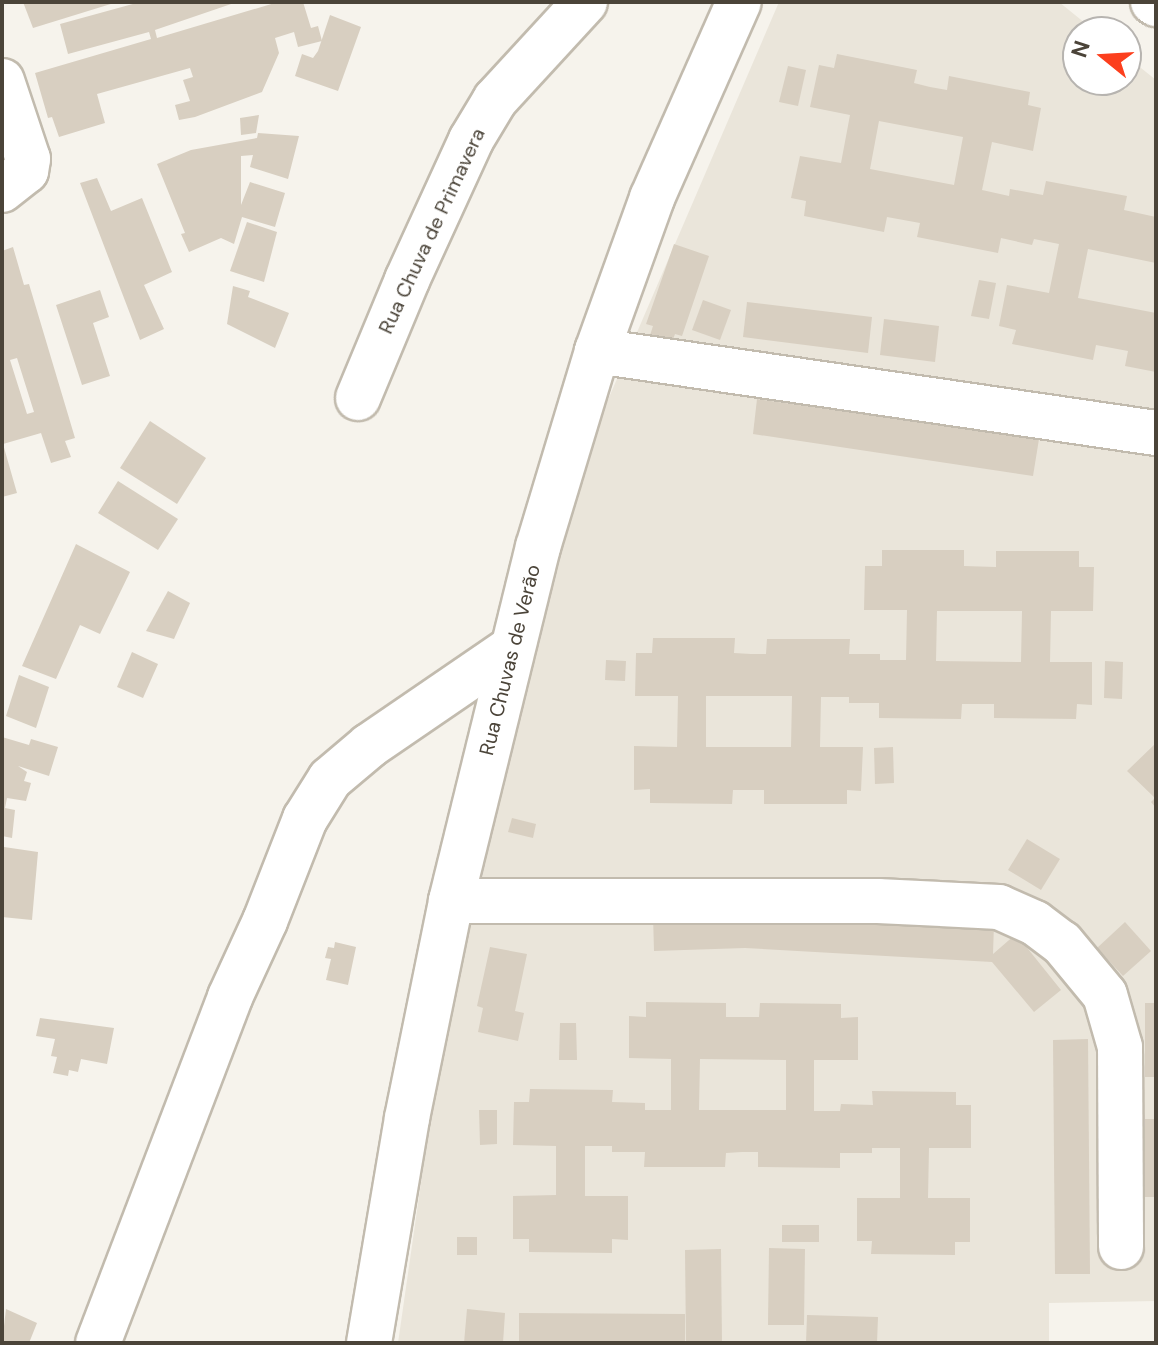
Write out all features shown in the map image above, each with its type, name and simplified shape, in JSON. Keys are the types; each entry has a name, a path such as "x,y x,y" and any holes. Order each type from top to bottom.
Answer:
{"street":[{"name":"Rua Chuva de Primavera","path":"358,398 407,280 471,140 495,100 585,2"},
{"name":"Rua Chuvas de Verão","path":"369,1343 407,1118 451,901 512,648 597,351 652,198 739,2"},
{"path":"2,81 28,150 14,180"},
{"path":"597,351 1156,433"},
{"path":"98,1343 230,997 265,921 305,819 330,779 369,746 512,648"},
{"path":"451,901 878,901 999,907 1035,923 1062,943 1105,995 1120,1047 1121,1247"}],"shaded area":[{"path":"779,2 1059,2 1076,16 1062,16 1062,96 1142,96 1142,69 1156,80 1156,1301 1049,1303 1049,1343 398,1343 451,974 515,702 595,430"}],"building":[{"path":"23,2 114,2 114,3 33,28"},
{"path":"140,2 237,2 155,30 157,38 278,2 303,2 311,28 318,26 322,41 298,47 294,32 275,38 279,53 262,92 195,117 179,120 175,105 190,101 183,80 193,77 190,68 97,94 105,123 59,137 52,117 48,118 35,73 151,39 149,32 68,54 60,24"},
{"path":"330,15 361,27 338,91 295,76 302,54 313,58 318,51"},
{"path":"837,54 917,70 914,83 930,87 947,90 949,76 1030,92 1028,105 1041,108 1033,151 992,142 982,190 1009,196 1010,189 1043,195 1046,181 1127,196 1124,210 1156,217 1156,263 1088,249 1078,298 1156,313 1156,372 1125,366 1128,351 1096,345 1093,360 1012,344 1016,330 999,326 1007,285 1049,293 1059,244 1034,239 1032,245 1001,238 998,253 917,237 920,223 887,217 884,232 804,216 806,201 791,198 800,156 841,163 850,115 810,107 819,65 834,68","holes":["879,121 963,137 954,185 870,169"]},
{"path":"788,66 806,70 798,106 779,102"},
{"path":"259,115 256,133 241,135 240,118"},
{"path":"258,133 299,136 288,179 250,167 253,155 241,156 241,205 250,182 285,193 275,227 242,217 234,244 221,238 189,252 181,234 185,233 157,164 191,150 257,138"},
{"path":"97,178 111,211 142,198 172,272 144,285 164,329 140,340 80,183"},
{"path":"247,222 277,232 264,282 230,271"},
{"path":"674,244 709,256 682,336 675,334 667,356 645,351 653,326 646,324"},
{"path":"13,247 24,285 29,284 75,438 65,441 71,457 51,463 41,433 3,444 17,493 2,497 2,251","holes":["17,358 34,412 27,414 10,360"]},
{"path":"979,280 996,283 989,319 971,316"},
{"path":"233,286 250,291 248,297 289,313 275,348 227,324"},
{"path":"100,290 109,317 93,323 110,376 82,385 56,305"},
{"path":"703,300 731,310 720,340 692,330"},
{"path":"747,302 872,317 868,353 743,337"},
{"path":"884,319 939,326 935,362 880,355"},
{"path":"757,399 1039,439 1033,476 753,434"},
{"path":"150,421 206,458 177,504 120,468"},
{"path":"118,481 178,519 158,550 98,513"},
{"path":"76,544 130,572 100,634 80,625 56,679 22,666"},
{"path":"882,550 964,550 964,566 996,567 996,551 1079,551 1079,567 1094,567 1093,611 1051,611 1050,662 1092,662 1092,705 1077,704 1076,719 994,718 994,704 962,704 961,719 879,718 879,703 849,703 849,697 821,697 820,747 863,747 861,791 847,790 847,804 764,804 764,790 733,790 732,804 650,803 650,789 634,790 634,746 677,747 678,696 635,696 636,653 652,653 653,638 735,638 734,653 751,654 766,654 767,639 850,639 849,654 880,654 880,660 906,660 907,610 864,610 865,566 882,566","holes":["937,611 1022,611 1021,662 936,661","706,696 792,696 791,747 706,747"]},
{"path":"168,591 190,603 174,639 146,631"},
{"path":"132,652 158,664 143,698 117,687"},
{"path":"606,660 626,661 625,681 605,680"},
{"path":"1105,661 1123,662 1122,699 1104,698"},
{"path":"19,675 49,687 36,728 6,716"},
{"path":"2,737 29,745 31,739 58,747 49,776 18,766 27,772 24,781 31,783 26,801 7,798 5,808 15,810 12,838 2,836"},
{"path":"1156,743 1156,808 1151,802 1155,798 1127,771"},
{"path":"893,747 894,783 875,784 874,748"},
{"path":"512,818 536,824 533,838 508,832"},
{"path":"1027,839 1060,859 1041,890 1008,870"},
{"path":"4,847 38,852 32,920 2,917"},
{"path":"653,915 994,924 993,954 1016,934 1061,990 1034,1012 992,962 745,948 654,951"},
{"path":"1125,922 1151,951 1123,976 1097,948"},
{"path":"335,942 356,947 348,985 326,980 331,959 325,958 328,947 334,948"},
{"path":"490,947 527,954 515,1011 524,1013 518,1041 478,1032 483,1008 477,1006"},
{"path":"646,1002 726,1003 726,1017 759,1017 760,1003 841,1004 841,1018 858,1017 858,1060 814,1060 814,1111 840,1111 841,1104 873,1105 872,1091 956,1092 956,1105 971,1105 971,1148 929,1148 928,1198 970,1198 970,1242 955,1242 955,1255 871,1254 872,1241 857,1241 857,1198 900,1198 900,1148 872,1148 872,1153 840,1153 840,1168 758,1167 758,1152 726,1153 725,1167 644,1167 645,1152 612,1152 612,1146 585,1146 585,1196 628,1196 628,1240 612,1239 612,1253 529,1252 529,1239 513,1239 513,1196 556,1195 556,1146 513,1145 514,1102 529,1102 530,1089 613,1090 612,1102 645,1103 645,1110 671,1110 671,1059 629,1058 629,1016 646,1017","holes":["700,1059 786,1060 786,1110 699,1110"]},
{"path":"1145,1003 1156,1003 1156,1077 1145,1077"},
{"path":"40,1018 114,1028 107,1064 81,1059 78,1072 69,1070 68,1076 53,1073 57,1057 51,1056 55,1039 36,1036"},
{"path":"560,1023 576,1023 577,1060 559,1060"},
{"path":"1088,1039 1090,1274 1055,1274 1053,1040"},
{"path":"479,1110 497,1110 497,1144 480,1145"},
{"path":"1145,1119 1156,1119 1156,1197 1145,1197"},
{"path":"782,1225 819,1225 819,1242 782,1242"},
{"path":"457,1237 477,1237 477,1255 457,1255"},
{"path":"769,1248 805,1249 804,1325 768,1325"},
{"path":"721,1249 722,1343 686,1343 685,1250"},
{"path":"6,1309 37,1323 29,1343 2,1343"},
{"path":"467,1309 505,1313 503,1343 464,1343"},
{"path":"519,1313 685,1314 685,1343 519,1343"},
{"path":"807,1315 878,1317 877,1343 806,1343"}]}
